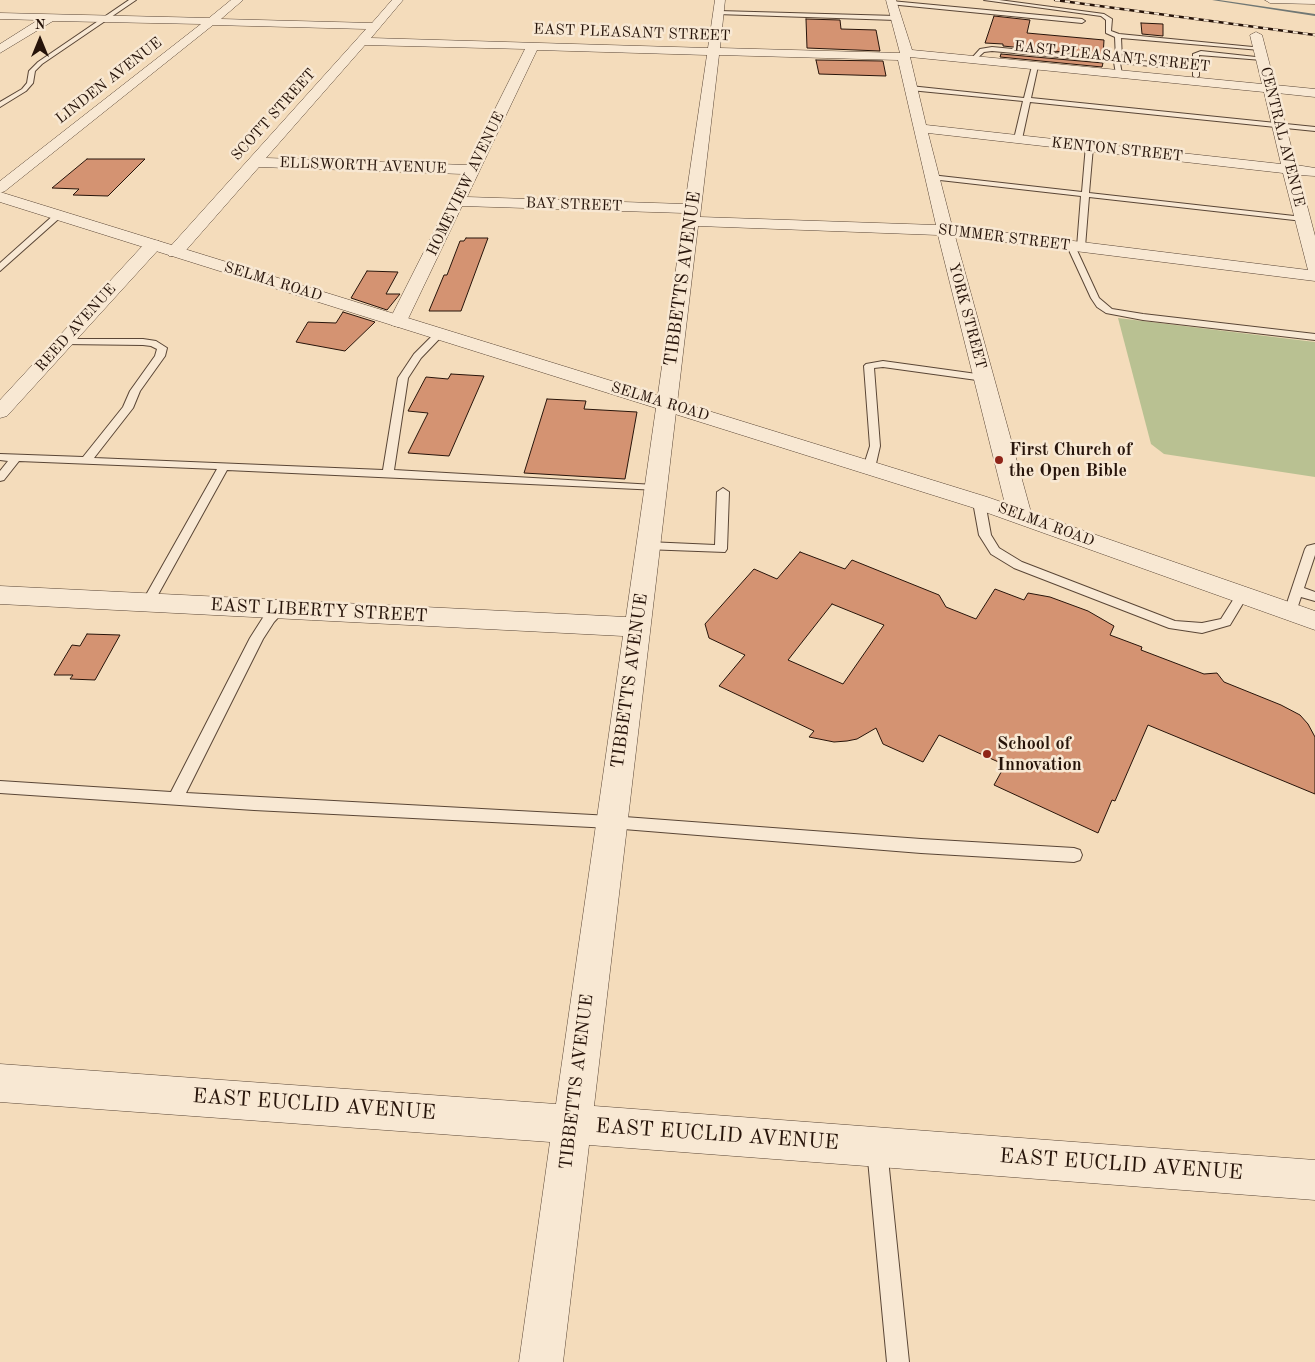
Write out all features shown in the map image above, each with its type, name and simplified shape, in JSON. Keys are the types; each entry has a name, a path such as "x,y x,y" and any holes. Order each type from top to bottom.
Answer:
{"street":[{"name":"LINDEN AVENUE","path":"0,188 238,0"},
{"name":"SCOTT STREET","path":"175,252 398,0"},
{"path":"1270,0 1315,1"},
{"path":"0,49 73,4"},
{"name":"TIBBETTS AVENUE","path":"541,1362 720,6"},
{"name":"YORK STREET","path":"893,8 931,177 1020,516"},
{"path":"0,16 374,26"},
{"name":"EAST PLEASANT STREET","path":"361,41 713,52 905,55 1315,93"},
{"name":"HOMEVIEW AVENUE","path":"398,321 533,46"},
{"name":"CENTRAL AVENUE","path":"1259,47 1315,268"},
{"name":"KENTON STREET","path":"920,128 1315,172"},
{"name":"ELLSWORTH AVENUE","path":"254,162 472,170"},
{"name":"SELMA ROAD","path":"0,197 979,502 1315,621"},
{"name":"BAY STREET","path":"457,201 691,215"},
{"name":"SUMMER STREET","path":"691,215 945,230 1315,276"},
{"name":"REED AVENUE","path":"0,412 153,245"},
{"name":"EAST LIBERTY STREET","path":"0,596 637,627"},
{"name":"EAST EUCLID AVENUE","path":"0,1083 1315,1180"}],"lane":[{"path":"0,105 24,90 30,83 32,72 40,63 133,0"},
{"path":"986,0 1102,15 1109,19 1108,32 1118,36 1259,47"},
{"path":"720,6 844,16 893,8 1089,22"},
{"path":"1098,22 1108,23"},
{"path":"1118,36 1119,61 1117,63 1119,74"},
{"path":"1196,82 1196,54 1259,47"},
{"path":"973,60 982,50 992,49 1196,68"},
{"path":"1018,139 1035,66"},
{"path":"910,88 1315,129"},
{"path":"1089,147 1085,194 1076,246 1095,298 1100,305 1110,311 1143,317 1315,337"},
{"path":"931,177 1302,219"},
{"path":"0,268 59,215"},
{"path":"388,473 402,378 417,356 439,334"},
{"path":"64,341 153,343 162,348 163,351 135,391 128,408 86,460"},
{"path":"869,468 875,446 869,366 883,364 984,378"},
{"path":"0,457 388,473 656,488"},
{"path":"0,478 16,458"},
{"path":"148,602 224,466"},
{"path":"648,546 721,549 724,492"},
{"path":"979,502 985,535 995,550 1018,565 1174,625 1202,628 1226,622 1242,595"},
{"path":"1290,612 1314,549"},
{"path":"1299,591 1315,597"},
{"path":"176,798 257,638 269,620 280,609"},
{"path":"0,787 611,822 921,846 1074,855"},
{"path":"877,1147 898,1362"}],"green space":[{"path":"1118,318 1315,342 1315,477 1164,454 1151,444"}],"building":[{"path":"994,16 1030,20 1027,33 1104,40 1103,56 985,43"},
{"path":"806,19 840,20 841,29 876,30 880,51 807,48"},
{"path":"1141,23 1163,24 1163,36 1142,34"},
{"path":"1001,54 1103,63 1102,67 1000,57"},
{"path":"816,60 883,61 886,76 819,74"},
{"path":"87,159 145,159 108,196 73,195 79,189 52,188"},
{"path":"466,238 488,238 461,311 429,311 444,275 447,275 460,241 464,241"},
{"path":"367,271 398,272 386,294 400,294 387,310 351,298"},
{"path":"343,312 375,322 345,351 296,342 308,322 336,323"},
{"path":"451,374 484,376 449,456 408,453 428,413 408,411 426,377 448,379"},
{"path":"547,399 586,401 584,409 637,412 625,479 524,473"},
{"path":"800,552 845,569 852,560 939,595 946,607 976,619 995,589 1024,600 1028,593 1050,597 1088,611 1114,626 1110,635 1142,647 1141,650 1204,674 1217,673 1224,682 1281,705 1300,715 1308,724 1315,737 1315,794 1148,725 1115,801 1112,800 1098,833 994,785 1005,765 939,735 923,762 883,744 876,728 857,739 847,741 834,742 809,737 814,731 719,686 745,655 709,638 705,624 754,569 777,579","holes":["832,604 884,625 843,684 788,660"]},
{"path":"87,634 120,635 95,680 70,679 73,675 54,675 72,645 80,646"}],"waterway":[{"path":"1213,0 1315,15"}],"railway":[{"path":"1055,0 1315,35"}],"place":[{"name":"First Church of the Open Bible","path":"999,460"},
{"name":"School of Innovation","path":"987,754"}]}
